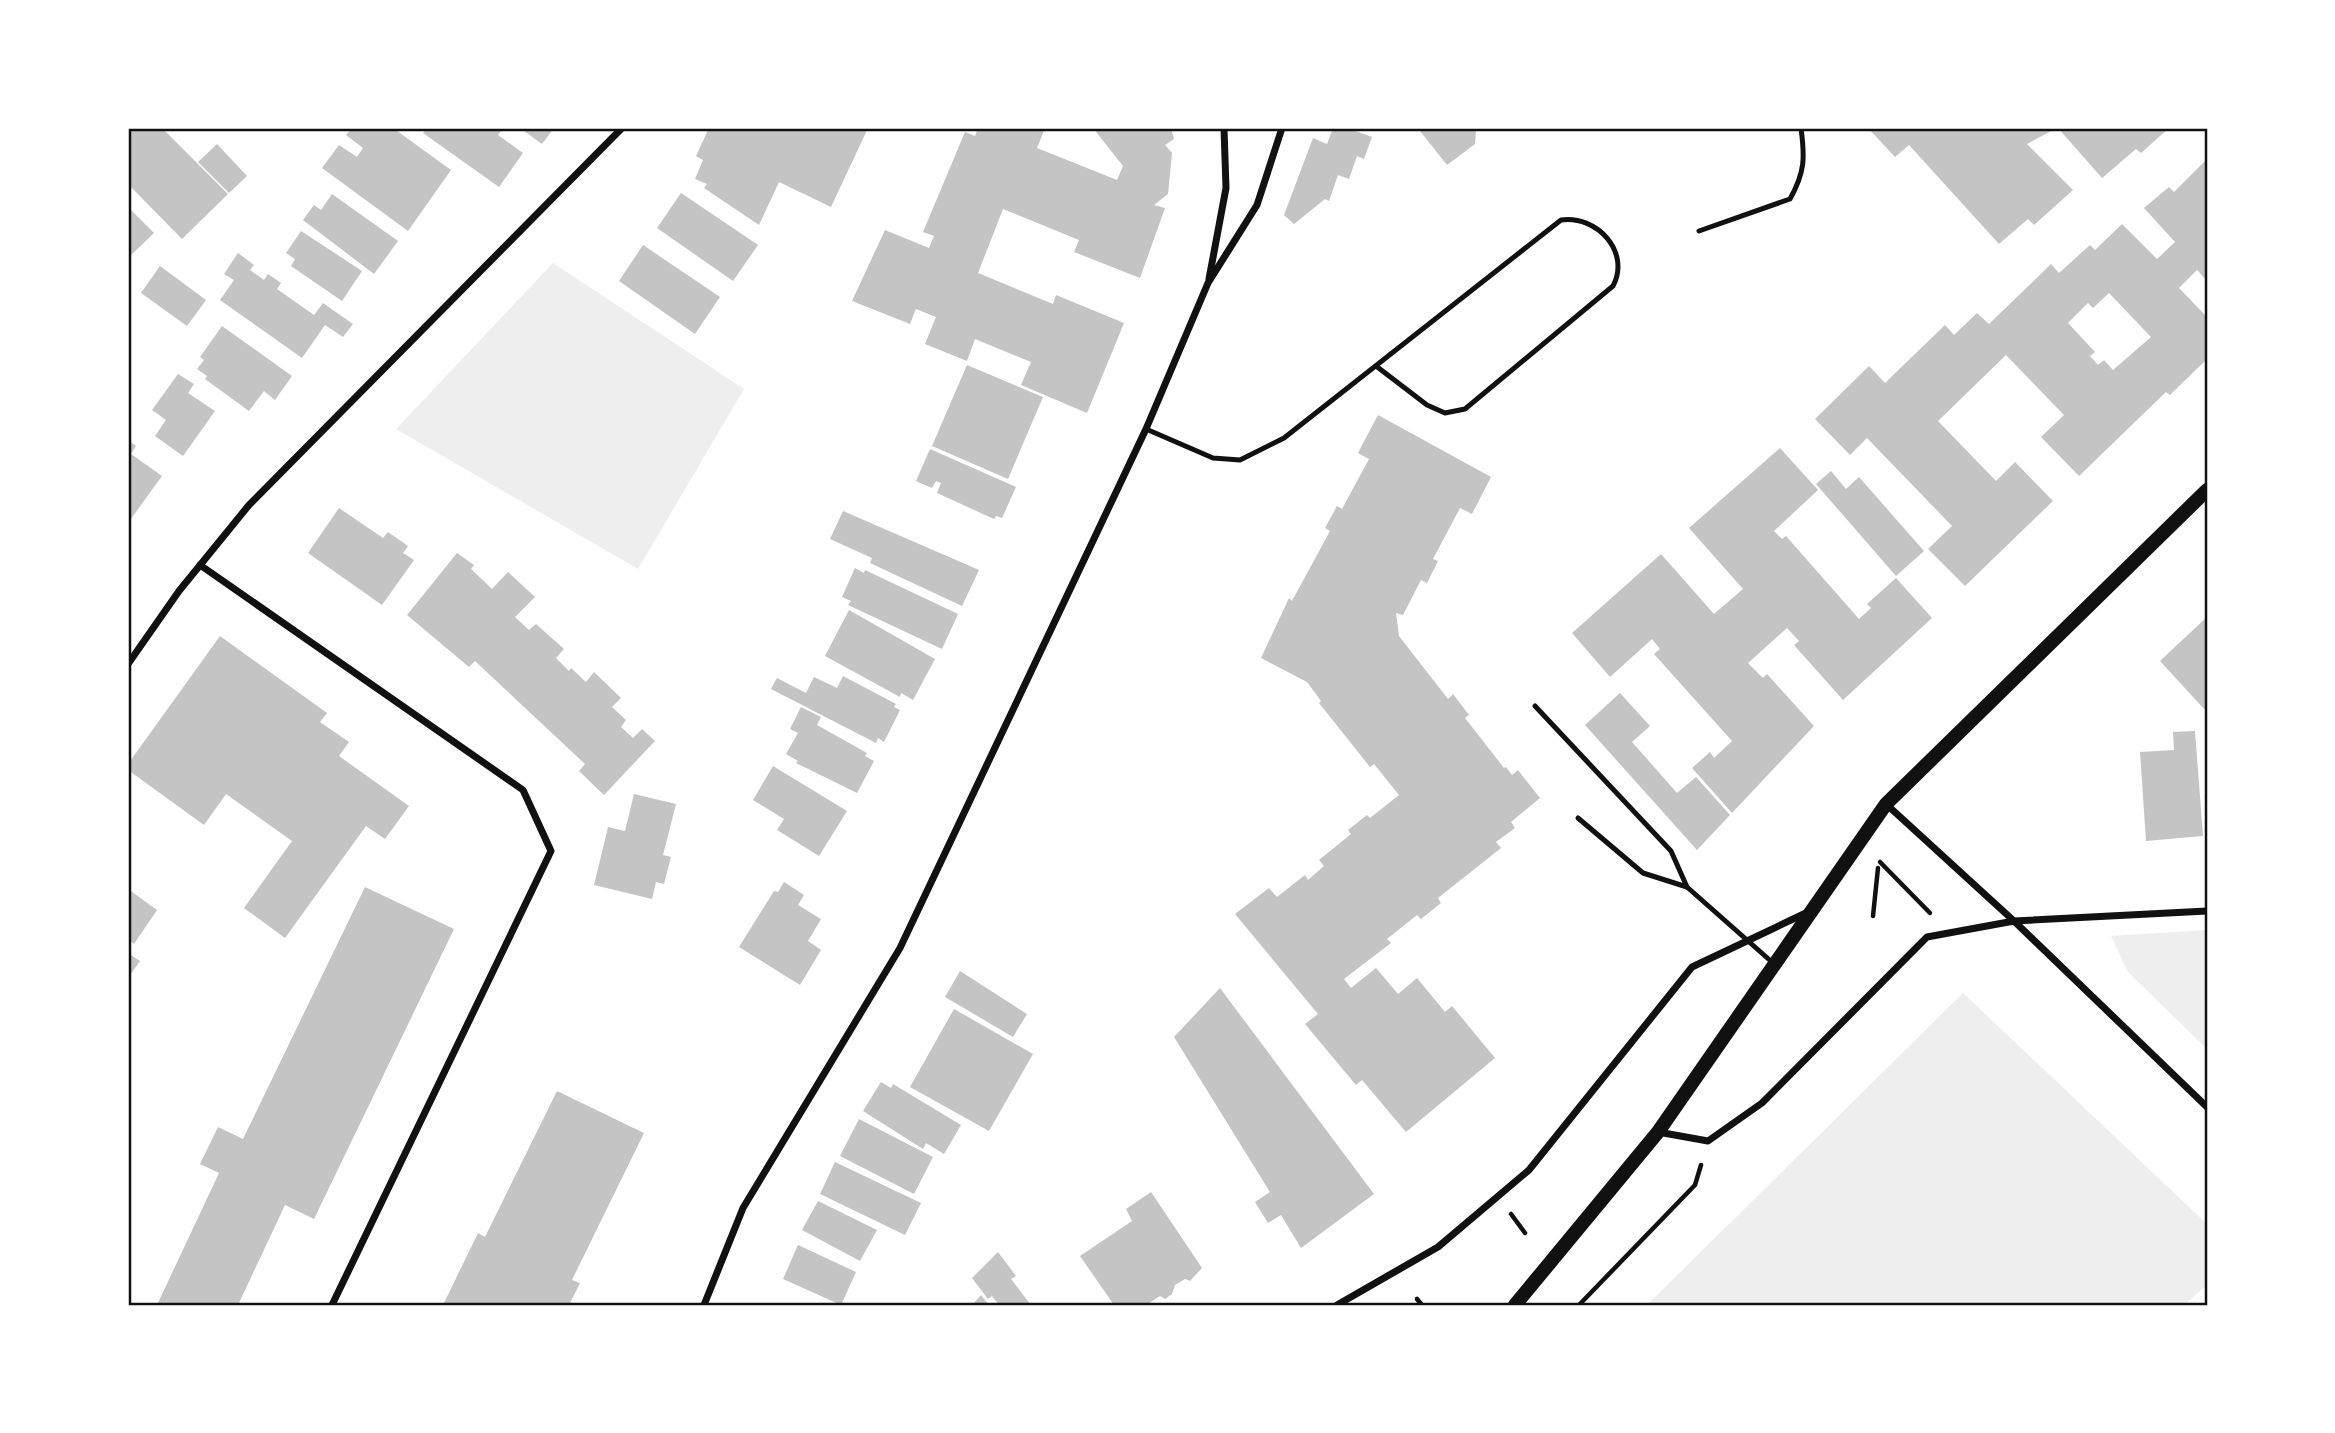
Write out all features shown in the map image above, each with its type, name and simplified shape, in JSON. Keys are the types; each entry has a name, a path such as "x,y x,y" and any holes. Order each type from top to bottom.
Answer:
{"main road":[{"path":"1514,1305 1658,1132 1886,804 2207,490"}],"street":[{"path":"128,664 200,565 280,473 622,128"},
{"path":"1209,284 1226,188 1224,128"},
{"path":"704,1305 743,1208 900,948 1146,429 1209,284 1257,205 1282,128"},
{"path":"200,565 523,790 551,850 332,1305"},
{"path":"1886,804 2014,920 2207,1107"},
{"path":"1658,1132 1708,1141 1762,1103 1927,937 2014,920 2207,911"},
{"path":"1337,1305 1438,1247 1529,1170 1692,967 1809,912"}],"lane":[{"path":"1699,230 1790,199 1801,178 1804,155 1801,128"},
{"path":"1146,429 1213,458 1240,460 1284,438 1561,220 1574,218 1592,224 1619,255 1620,272 1613,286 1465,409 1445,413 1427,405 1376,366"},
{"path":"1535,706 1671,851 1687,887"},
{"path":"1578,818 1643,873 1687,887 1773,963"}],"path":[{"path":"1879,861 1932,915"},
{"path":"1579,1305 1695,1185 1708,1141"},
{"path":"1417,1299 1422,1305"}],"shaded area":[{"path":"553,263 744,389 638,569 396,429"},
{"path":"2207,930 2207,1049 2128,972 2111,936"},
{"path":"1963,993 2207,1224 2207,1285 2184,1305 1647,1305"}],"building":[{"path":"128,128 162,128 228,194 182,239 128,184"},
{"path":"352,128 393,128 451,170 408,231 322,168 339,145 357,157 363,148 346,135"},
{"path":"427,128 503,128 498,135 523,153 499,187 423,133"},
{"path":"520,128 554,128 542,144"},
{"path":"709,128 868,128 831,207 779,182 759,225 704,188 707,184 695,179 703,160 696,156"},
{"path":"978,128 1045,128 1037,148 1117,180 1123,166 1093,128 1171,128 1174,139 1165,145 1172,153 1168,194 1154,205 1165,208 1140,278 1074,252 1079,240 1003,209 978,273 1053,304 1056,295 1124,323 1087,413 1021,385 1031,362 975,339 967,361 925,344 936,317 916,309 910,324 852,301 885,230 929,248 934,236 923,232 965,132 975,136"},
{"path":"1333,128 1347,128 1372,137 1364,159 1357,156 1349,179 1338,175 1329,201 1325,199 1294,224 1284,215 1313,138 1327,144"},
{"path":"1424,128 1476,130 1475,144 1447,165 1420,131"},
{"path":"1868,128 2057,128 2027,144 2073,190 2034,225 2028,219 1999,244 1909,145 1895,157"},
{"path":"2058,128 2169,128 2141,153 2136,149 2102,178"},
{"path":"217,144 247,176 229,193 198,162"},
{"path":"2207,159 2207,281 2197,270 2179,288 2207,317 2207,359 2170,395 2166,392 2079,476 2041,437 2064,415 2006,355 1938,421 1996,481 2015,462 2053,501 1965,586 1928,549 1952,526 1867,438 1850,455 1815,419 1869,366 1885,383 1945,325 1954,335 1977,313 1989,324 2051,264 2059,273 2090,245 2095,250 2122,224 2157,259 2175,242 2144,208 2169,187 2174,192","holes":["2109,293 2151,337 2113,370 2104,360 2098,365 2090,356 2095,352 2068,323 2088,303 2093,308"]},
{"path":"681,193 758,245 733,281 657,228"},
{"path":"332,194 398,241 374,274 303,220 314,205 321,210"},
{"path":"128,207 154,233 128,258"},
{"path":"301,231 362,271 342,301 291,266 295,259 286,253"},
{"path":"643,245 720,297 695,334 619,281"},
{"path":"238,253 254,265 250,270 264,280 268,274 281,283 277,289 314,315 323,303 353,324 343,337 325,325 302,358 220,300 234,280 224,274"},
{"path":"160,266 206,300 187,326 141,293"},
{"path":"222,326 292,376 275,400 264,391 249,411 205,379 207,376 197,369 204,360 200,357"},
{"path":"967,365 1043,397 1008,479 932,446"},
{"path":"178,374 194,384 188,393 215,411 183,456 155,436 166,420 152,410"},
{"path":"1378,415 1491,477 1472,514 1460,508 1433,559 1438,561 1427,583 1421,580 1403,615 1396,613 1399,636 1448,699 1453,694 1469,715 1465,718 1504,768 1512,775 1518,770 1540,798 1511,822 1515,828 1496,842 1501,848 1438,898 1441,903 1421,919 1417,915 1387,939 1391,943 1344,979 1351,988 1376,968 1398,994 1417,978 1445,1012 1452,1006 1495,1058 1406,1132 1362,1080 1356,1085 1305,1024 1318,1014 1235,914 1269,888 1277,897 1305,875 1308,880 1324,866 1319,860 1351,834 1348,830 1367,815 1370,818 1399,795 1374,764 1370,767 1319,703 1321,701 1307,682 1261,658 1289,598 1292,601 1330,531 1325,528 1337,506 1342,509 1369,459 1358,453"},
{"path":"128,440 136,446 131,454 162,476 128,523"},
{"path":"1780,448 1818,490 1774,531 1782,539 1786,536 1859,619 1871,608 1867,604 1896,578 1932,618 1843,700 1794,645 1799,641 1787,628 1748,663 1763,678 1767,674 1814,726 1732,813 1692,768 1710,752 1714,758 1732,741 1654,654 1660,649 1652,639 1610,677 1572,633 1661,554 1714,614 1743,589 1689,528"},
{"path":"930,449 1016,487 1002,518 996,516 994,519 937,493 941,483 936,481 932,488 916,481"},
{"path":"1831,471 1846,489 1859,477 1924,551 1896,576 1816,484"},
{"path":"339,508 383,538 388,532 408,546 403,553 414,560 382,605 308,553"},
{"path":"843,511 979,570 962,606 870,563 872,558 830,539"},
{"path":"457,553 474,565 471,569 492,589 508,572 535,597 515,617 529,630 536,624 564,649 556,658 569,671 571,668 586,682 594,672 621,698 612,707 626,720 621,727 633,738 642,729 655,741 604,795 579,771 585,764 475,661 469,667 407,615"},
{"path":"855,568 864,573 865,570 958,614 942,649 848,605 851,601 842,597"},
{"path":"849,610 935,659 913,700 901,693 900,697 825,656"},
{"path":"2207,617 2205,721 2205,710 2160,661"},
{"path":"220,636 327,713 320,722 349,742 339,756 409,806 385,839 366,826 285,938 244,908 292,841 226,794 204,825 128,770 128,764"},
{"path":"843,676 896,704 894,707 900,710 884,742 878,738 876,743 771,689 777,678 806,693 814,677 837,688"},
{"path":"1620,693 1650,726 1632,742 1677,793 1696,777 1730,815 1697,850 1585,725"},
{"path":"801,707 821,717 817,725 867,753 865,756 874,761 857,793 796,763 798,761 786,754 798,733 790,729"},
{"path":"2195,731 2203,836 2146,841 2140,752 2174,750 2173,732"},
{"path":"773,766 847,811 819,856 777,830 784,819 753,800"},
{"path":"634,794 676,804 663,855 671,857 664,884 656,882 652,899 594,885 608,827 625,831"},
{"path":"784,882 804,895 798,905 821,919 808,941 821,950 800,985 739,947 774,891 778,892"},
{"path":"365,887 454,929 314,1219 285,1205 238,1305 157,1305 219,1173 200,1164 218,1127 243,1139"},
{"path":"128,889 157,910 134,944 128,939"},
{"path":"128,953 140,961 128,978"},
{"path":"960,971 1027,1014 1013,1037 945,997"},
{"path":"1220,988 1374,1194 1301,1248 1281,1215 1268,1223 1255,1202 1270,1192 1174,1037"},
{"path":"954,1009 1033,1054 989,1131 910,1087"},
{"path":"881,1082 891,1088 893,1084 961,1125 944,1154 926,1143 923,1149 863,1111"},
{"path":"557,1091 644,1133 572,1280 580,1283 569,1305 443,1305 478,1233 485,1237"},
{"path":"859,1119 933,1157 914,1194 840,1156"},
{"path":"835,1162 921,1203 905,1235 820,1194"},
{"path":"1151,1192 1202,1268 1190,1281 1185,1279 1175,1285 1172,1294 1165,1299 1160,1296 1146,1305 1114,1305 1080,1256 1132,1221 1126,1209"},
{"path":"818,1201 877,1230 860,1261 802,1230"},
{"path":"798,1245 856,1272 841,1305 783,1279"},
{"path":"998,1252 1016,1276 1011,1279 1031,1305 999,1305 992,1296 988,1299 972,1278"},
{"path":"981,1295 989,1305 972,1305"}]}
